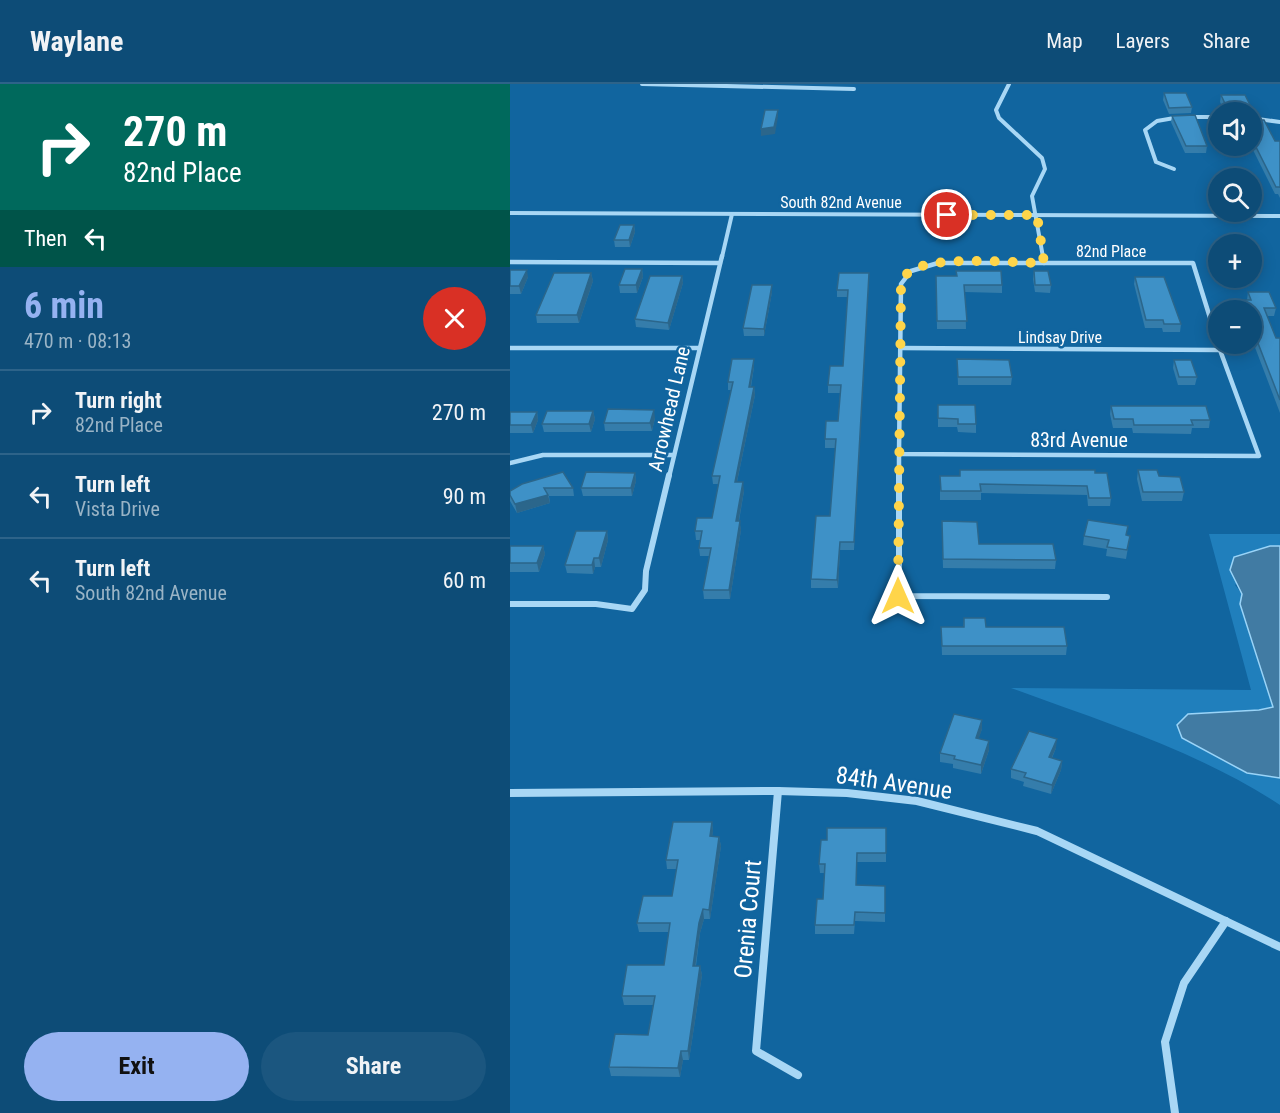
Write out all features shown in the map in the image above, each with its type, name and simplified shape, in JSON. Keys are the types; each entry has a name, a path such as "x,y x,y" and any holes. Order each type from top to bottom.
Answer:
{"street":[{"path":"642,84 854,89"},
{"path":"1008,84 996,110 1005,126 1042,158 1045,169 1032,196 1044,263"},
{"path":"1174,169 1156,162 1145,134 1147,126 1171,118 1208,117"},
{"path":"1262,120 1280,122"},
{"name":"South 82nd Avenue","path":"510,213 1280,216"},
{"name":"Arrowhead Lane","path":"510,604 596,604 632,609 645,590 646,571 732,214"},
{"path":"510,262 720,263"},
{"name":"82nd Place","path":"901,348 901,284 908,273 922,266 949,263 1193,263 1208,311"},
{"path":"510,348 699,348"},
{"path":"901,348 898,596 1107,597"},
{"name":"Lindsay Drive","path":"901,348 1208,350"},
{"name":"83rd Avenue","path":"899,454 1259,456 1221,354"},
{"path":"510,463 543,455 674,454"},
{"name":"84th Avenue","path":"510,794 778,791 847,793 917,801 1037,831 1280,946"},
{"name":"Orenia Court","path":"778,791 756,1051 798,1075"},
{"path":"1175,1113 1165,1042 1184,983 1226,921"}],"shaded area":[{"path":"1209,534 1280,534 1280,546 1270,546 1235,585 1242,594 1241,604 1273,707 1183,738 1247,773 1280,778 1280,805 1249,786 1183,753 1011,688 1251,690"},
{"path":"1270,546 1280,546 1280,778 1247,773 1182,738 1177,725 1188,714 1259,710 1273,707 1240,604 1242,594 1230,570 1234,557"}],"building":[{"path":"1164,93 1186,93 1192,107 1169,108"},
{"path":"1221,95 1245,95 1248,102 1224,102"},
{"path":"765,110 778,110 774,127 761,129"},
{"path":"1195,115 1207,146 1186,146 1172,116"},
{"path":"1262,120 1275,141 1280,141 1280,187 1276,187 1260,156"},
{"path":"620,225 634,225 629,240 614,240"},
{"path":"625,269 642,269 636,285 619,285"},
{"path":"510,270 527,270 519,286 510,286"},
{"path":"956,271 1001,271 1002,285 964,285 967,321 937,321 936,276 957,276"},
{"path":"1034,271 1048,271 1051,285 1035,285"},
{"path":"554,273 591,273 577,315 536,315"},
{"path":"839,273 869,273 854,542 840,542 837,580 811,579 816,516 830,516 836,439 825,439 826,421 838,421 841,385 828,385 830,366 843,366 848,290 837,290"},
{"path":"650,276 682,276 668,323 635,319"},
{"path":"1135,277 1164,277 1181,324 1164,324 1163,320 1146,320"},
{"path":"752,285 772,285 764,329 743,328"},
{"path":"1248,292 1269,292 1276,308 1264,308 1276,338 1280,338 1280,400 1262,353 1262,300 1251,300"},
{"path":"732,359 754,359 749,387 754,387 735,482 743,482 736,521 740,521 729,590 703,590 711,548 699,548 702,531 695,531 697,518 712,518 720,476 712,476 733,382 728,382"},
{"path":"957,359 1009,360 1012,377 958,377"},
{"path":"1174,360 1191,360 1197,377 1179,377"},
{"path":"938,405 975,405 976,424 958,424 958,419 938,418"},
{"path":"1111,406 1206,406 1210,420 1191,420 1193,425 1134,425 1133,419 1114,419"},
{"path":"608,409 654,410 650,423 604,423"},
{"path":"547,411 593,411 589,424 542,424"},
{"path":"510,412 537,412 531,425 510,425"},
{"path":"960,470 1095,470 1095,473 1107,473 1111,498 1089,498 1087,486 980,484 981,491 941,491 940,476 960,476"},
{"path":"1138,470 1157,470 1159,476 1180,477 1184,492 1143,492"},
{"path":"563,472 573,488 544,488 548,495 515,504 510,495 510,491 522,484"},
{"path":"586,472 635,473 631,488 581,488"},
{"path":"1088,520 1128,526 1126,535 1130,536 1127,550 1107,547 1109,540 1084,536"},
{"path":"942,521 977,522 979,544 1053,544 1056,560 943,559"},
{"path":"576,531 607,531 599,558 594,558 592,565 565,565"},
{"path":"510,546 543,546 537,563 510,563"},
{"path":"964,618 985,618 986,627 1064,627 1067,646 942,646 941,627 964,627"},
{"path":"954,714 982,720 976,738 989,741 981,765 954,759 955,756 940,753"},
{"path":"1029,731 1057,739 1049,757 1062,761 1052,785 1024,777 1026,773 1011,769"},
{"path":"673,822 712,822 710,836 719,837 709,910 703,909 699,923 693,966 700,966 688,1051 681,1051 678,1068 609,1067 615,1034 648,1035 655,996 622,996 627,965 664,965 670,923 637,923 643,896 672,896 678,860 666,860"},
{"path":"827,828 886,828 886,853 857,853 856,885 885,886 885,913 855,912 854,925 815,925 817,899 823,899 825,864 819,864 821,840 827,840"}],"route":[{"path":"898,596 901,284 908,273 916,268 938,263 1044,263 1037,215 947,215"}]}
